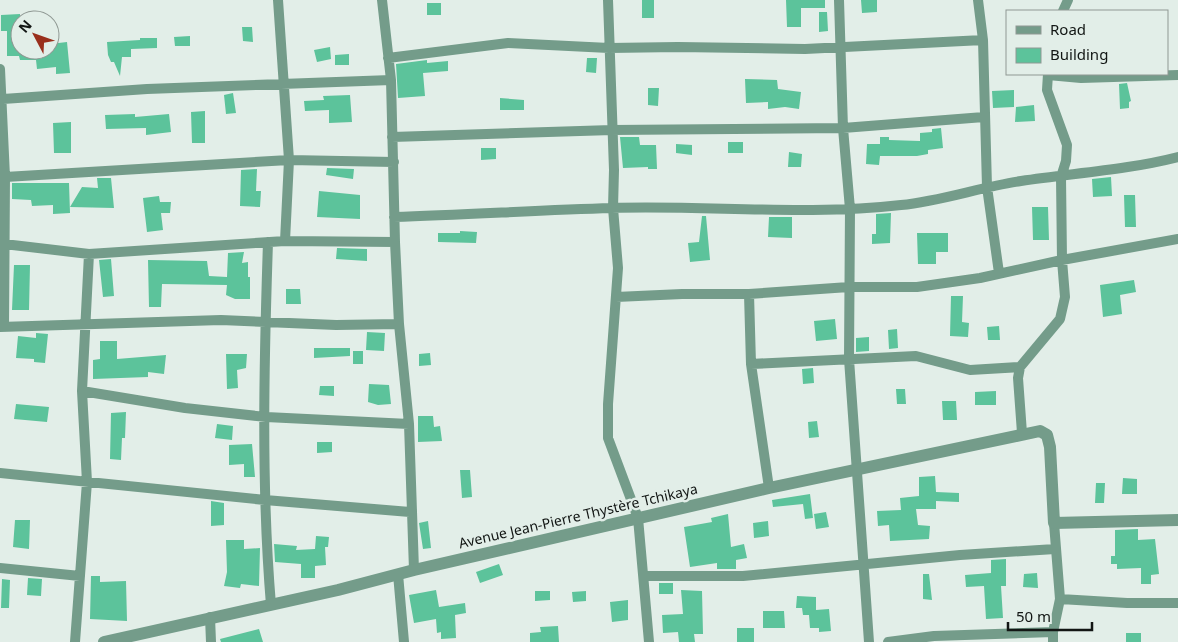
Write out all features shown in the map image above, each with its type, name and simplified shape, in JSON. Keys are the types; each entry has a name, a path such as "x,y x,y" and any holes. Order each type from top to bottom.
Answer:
{"street":[{"path":"278,0 289,160 285,241"},
{"path":"382,0 391,80 395,242 399,324 409,424 410,512 414,570"},
{"path":"608,0 614,170 613,208 618,268 608,404 608,438 638,518 649,642"},
{"path":"839,0 843,128 850,209 849,359 869,642"},
{"path":"978,0 983,40 987,187 999,273"},
{"path":"388,58 508,43 609,48 805,49 983,40"},
{"path":"0,70 3,99 5,177 2,327 84,323 267,321 336,325 399,324"},
{"path":"1022,433 1018,378 1020,367 1062,313 1065,296 1060,176 1066,161 1067,145 1047,90 1048,75"},
{"path":"1056,75 1081,78 1178,75"},
{"path":"3,99 147,89 284,86 391,80"},
{"path":"392,136 612,130 843,128 984,117"},
{"path":"394,217 613,208 850,209 937,200 987,187 1178,157"},
{"path":"5,177 289,160 394,162"},
{"path":"616,297 682,294 749,294 850,287 917,287 1178,239"},
{"path":"4,244 89,254 285,241 395,242"},
{"path":"268,242 265,500 271,605"},
{"path":"75,642 88,482 82,391 89,254"},
{"path":"749,294 751,364 769,488"},
{"path":"751,364 916,356 970,370 1020,367"},
{"path":"82,391 185,408 266,417 409,424"},
{"name":"Avenue Jean-Pierre Thystère Tchikaya","path":"104,642 271,605 769,488 1022,433 1040,431 1047,435 1050,447 1054,523"},
{"path":"0,473 265,500 410,512"},
{"path":"888,642 934,636 1053,637 1060,599 1054,523 1178,520"},
{"path":"644,576 743,576 864,566 960,555 1055,549"},
{"path":"0,568 80,576"},
{"path":"398,574 404,642"},
{"path":"1060,599 1178,603"},
{"path":"210,617 211,642"}],"building":[{"path":"642,0 654,0 654,18 642,18"},
{"path":"786,0 825,0 825,8 801,8 801,27 787,27"},
{"path":"861,0 877,0 877,12 862,13"},
{"path":"427,3 441,3 441,15 427,15"},
{"path":"819,12 827,12 828,31 819,32"},
{"path":"1,15 10,15 10,56 7,56 7,31 1,31"},
{"path":"242,27 252,27 253,42 243,41"},
{"path":"190,36 190,46 175,46 174,37"},
{"path":"140,38 157,38 157,48 131,49 131,57 122,57 120,76 114,62 111,62 108,55 107,42 140,40"},
{"path":"67,42 70,73 56,74 56,67 37,69 36,60 60,60 60,43"},
{"path":"330,47 331,59 317,62 314,50"},
{"path":"349,54 349,65 335,65 335,55"},
{"path":"587,58 597,58 596,73 586,72"},
{"path":"427,60 427,63 448,61 448,71 423,73 425,96 398,98 396,64"},
{"path":"745,79 777,80 778,89 801,92 799,109 785,107 768,109 768,102 746,103"},
{"path":"1127,83 1131,101 1129,102 1129,108 1120,109 1119,84"},
{"path":"648,88 659,88 658,106 648,105"},
{"path":"1014,90 1014,107 993,108 992,91"},
{"path":"233,93 236,113 226,114 224,95"},
{"path":"350,95 352,122 329,123 329,110 305,111 304,101 324,100 323,96"},
{"path":"500,98 524,100 524,110 500,110"},
{"path":"1034,105 1035,121 1015,122 1016,107"},
{"path":"205,111 205,143 192,143 191,112"},
{"path":"135,114 135,117 169,114 171,132 146,135 146,128 106,129 105,115"},
{"path":"71,122 71,153 54,153 53,123"},
{"path":"941,128 943,148 928,150 928,154 917,156 880,156 879,165 866,164 867,144 880,144 880,137 889,137 889,140 920,141 920,133 932,132 932,129"},
{"path":"620,137 639,137 640,145 656,145 657,169 648,169 648,167 623,168"},
{"path":"728,142 743,142 743,153 728,153"},
{"path":"676,144 692,145 692,155 676,153"},
{"path":"481,148 496,148 496,159 481,160"},
{"path":"789,152 802,154 801,167 788,167"},
{"path":"327,168 354,169 353,179 326,175"},
{"path":"257,169 256,191 261,191 260,207 240,206 241,170"},
{"path":"1111,177 1112,196 1093,197 1092,179"},
{"path":"97,178 111,178 114,208 70,207 82,187 98,188"},
{"path":"12,183 69,183 70,213 53,214 53,205 32,206 31,200 12,199"},
{"path":"319,191 360,195 360,219 317,217"},
{"path":"1124,195 1135,195 1136,227 1125,227"},
{"path":"159,196 160,202 171,202 170,213 161,213 163,230 147,232 143,198"},
{"path":"1032,207 1048,207 1049,240 1033,240"},
{"path":"891,213 890,243 872,244 872,234 876,234 876,214"},
{"path":"702,216 706,216 710,260 690,262 688,243 699,242"},
{"path":"769,217 792,217 792,238 768,237"},
{"path":"460,231 477,232 476,243 438,242 438,233 460,233"},
{"path":"917,233 948,233 948,252 936,252 936,264 918,264"},
{"path":"337,248 367,249 367,261 336,259"},
{"path":"244,252 242,263 248,262 250,299 235,299 226,295 227,285 162,284 161,307 149,307 148,260 207,261 209,276 227,277 228,253"},
{"path":"111,259 114,296 103,297 99,260"},
{"path":"14,265 30,265 29,310 12,310"},
{"path":"1134,280 1136,292 1120,295 1122,314 1103,317 1100,285"},
{"path":"286,289 300,289 301,304 286,304"},
{"path":"951,296 963,296 962,322 969,323 968,337 950,336"},
{"path":"835,319 837,339 816,341 814,321"},
{"path":"999,326 1000,340 988,340 987,327"},
{"path":"897,329 898,348 889,349 888,330"},
{"path":"367,332 385,333 384,351 366,350"},
{"path":"36,333 48,334 45,363 34,362 34,359 16,358 18,336 36,338"},
{"path":"869,337 869,351 856,352 856,338"},
{"path":"100,341 117,341 117,359 166,355 164,374 148,372 148,377 93,379 93,360 100,359"},
{"path":"314,348 350,348 350,356 314,358"},
{"path":"353,351 363,351 363,364 353,364"},
{"path":"430,353 431,365 419,366 419,354"},
{"path":"226,354 247,354 246,368 237,370 238,388 227,389"},
{"path":"813,368 814,383 803,384 802,369"},
{"path":"369,384 389,385 391,404 378,405 368,402"},
{"path":"320,386 334,386 334,396 319,395"},
{"path":"896,389 905,389 906,404 897,404"},
{"path":"996,391 996,405 975,405 975,392"},
{"path":"942,401 956,401 957,420 943,420"},
{"path":"16,404 49,407 47,422 14,419"},
{"path":"126,412 125,438 122,438 121,460 110,459 111,413"},
{"path":"418,416 433,416 434,427 440,426 442,441 418,442"},
{"path":"817,421 819,437 809,438 808,422"},
{"path":"217,424 233,426 232,440 215,438"},
{"path":"317,442 332,442 332,452 317,453"},
{"path":"252,444 255,477 244,477 244,464 229,465 229,445"},
{"path":"460,470 470,470 472,497 462,498"},
{"path":"935,476 936,492 959,493 959,502 936,501 936,509 916,509 918,525 930,526 929,539 890,541 889,525 878,526 877,511 901,510 900,498 919,496 919,477"},
{"path":"1123,478 1137,479 1137,494 1122,494"},
{"path":"1096,483 1105,483 1104,503 1095,503"},
{"path":"810,494 813,518 805,519 803,504 773,507 772,500"},
{"path":"211,501 224,503 224,525 211,526"},
{"path":"826,512 829,527 816,529 814,514"},
{"path":"728,514 731,547 744,544 747,558 736,560 736,569 717,569 717,563 690,567 684,527 712,522 711,518"},
{"path":"15,520 30,520 29,549 13,547"},
{"path":"428,521 431,548 423,549 419,523"},
{"path":"768,521 769,536 754,538 753,523"},
{"path":"1138,529 1138,540 1155,539 1159,574 1151,575 1151,584 1141,584 1141,568 1117,569 1117,564 1111,564 1111,556 1115,556 1115,530"},
{"path":"316,536 329,537 328,547 325,547 326,565 315,566 315,578 301,578 301,564 275,562 274,544 297,546 296,550 315,549"},
{"path":"226,540 244,540 244,549 260,548 259,586 241,584 240,588 224,586 227,572"},
{"path":"1006,559 1006,586 1001,586 1003,618 986,619 984,586 966,587 965,575 991,573 991,560"},
{"path":"499,564 503,575 480,583 476,572"},
{"path":"1037,573 1038,588 1023,587 1024,574"},
{"path":"923,574 929,574 932,600 923,599"},
{"path":"91,576 100,576 100,582 126,581 127,621 90,619"},
{"path":"28,578 42,579 41,596 27,595"},
{"path":"2,579 10,580 9,608 1,608"},
{"path":"659,583 673,583 673,594 659,594"},
{"path":"436,590 439,607 465,603 466,613 455,615 456,638 441,639 441,632 437,633 436,619 414,623 409,595"},
{"path":"681,590 702,591 703,634 694,634 695,642 679,642 678,632 663,633 662,615 683,614"},
{"path":"535,591 550,591 550,600 535,601"},
{"path":"586,591 586,601 573,602 572,592"},
{"path":"797,596 816,597 816,610 829,609 831,631 819,632 819,628 810,628 809,615 803,615 802,608 796,608"},
{"path":"628,600 628,620 612,622 610,602"},
{"path":"763,611 784,611 785,628 763,628"},
{"path":"558,626 559,642 530,642 530,633 541,632 540,627"},
{"path":"737,628 754,628 754,642 737,642"},
{"path":"259,629 263,642 221,642 220,639"},
{"path":"1126,633 1141,633 1141,642 1126,642"}]}
